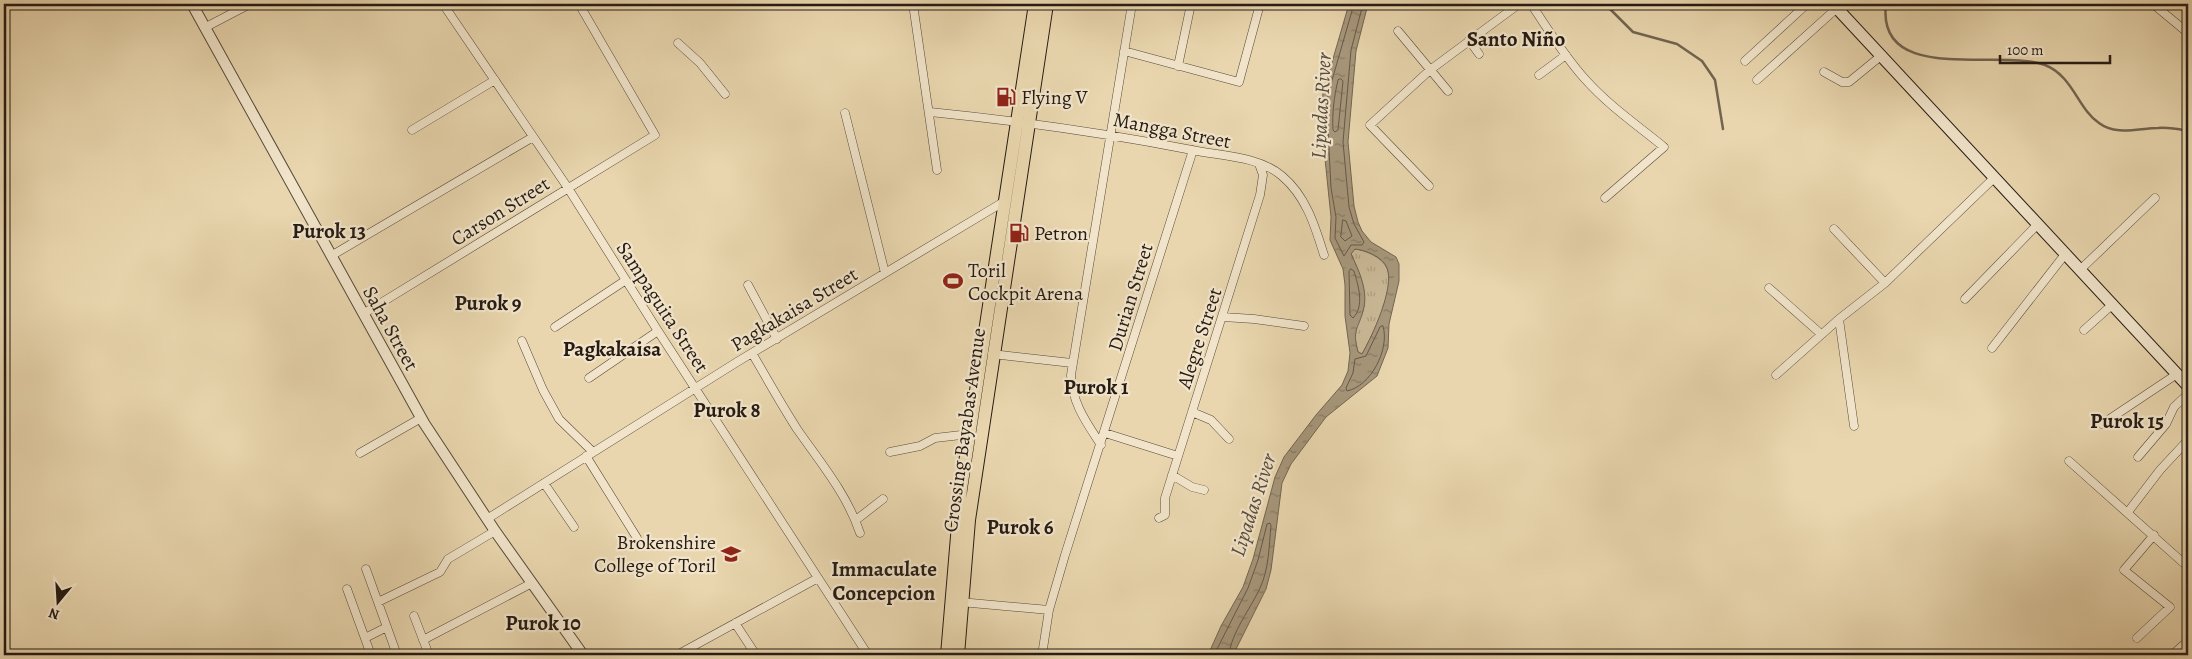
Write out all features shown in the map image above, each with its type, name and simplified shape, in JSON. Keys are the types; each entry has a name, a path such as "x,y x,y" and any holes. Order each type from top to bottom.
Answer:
{"main road":[{"name":"Crossing Bayabas Avenue","path":"958,655 957,518 970,434 988,354 1018,195 1023,121 1035,4"},
{"name":"Crossing Bayabas Avenue","path":"947,655 969,520 1005,201 1047,4"},
{"path":"1835,6 2188,386"}],"street":[{"name":"Saha Street","path":"192,4 421,418 495,531 583,655"},
{"path":"206,27 250,4"},
{"name":"Sampaguita Street","path":"443,4 568,188 658,332 868,655"},
{"name":"Carson Street","path":"363,314 655,135 579,4"},
{"path":"913,4 937,170"},
{"path":"1101,445 1082,416 1075,401 1072,386 1072,363 1132,4"},
{"path":"1178,66 1191,4"},
{"path":"1124,51 1239,82 1260,4"},
{"path":"1430,186 1370,125 1430,70 1519,4"},
{"path":"1531,4 1566,55 1601,95 1664,147 1605,198"},
{"path":"1746,61 1807,4"},
{"path":"2153,4 2188,33"},
{"path":"1757,80 1835,6"},
{"path":"1398,31 1448,91"},
{"path":"1469,40 1479,54"},
{"path":"678,43 700,64 725,94"},
{"path":"1539,75 1566,55"},
{"path":"1824,72 1842,82 1849,82 1882,55"},
{"path":"412,130 495,80"},
{"name":"Mangga Street","path":"930,112 1023,121 1111,134 1259,164 1282,176 1298,193 1311,215 1324,255"},
{"path":"845,113 885,273"},
{"path":"331,256 533,137"},
{"name":"Durian Street","path":"1042,655 1049,610 1193,150"},
{"name":"Alegre Street","path":"1159,518 1165,515 1165,498 1262,188 1263,175 1259,164"},
{"path":"1776,376 1821,334 1885,283 1995,178"},
{"name":"Pagkakaisa Street","path":"487,518 752,353 1018,195"},
{"path":"2081,270 2155,198"},
{"path":"1965,299 2038,224"},
{"path":"1834,229 1885,283"},
{"path":"1992,348 2066,253"},
{"path":"555,327 626,280"},
{"path":"748,285 777,339"},
{"path":"1769,288 1821,334"},
{"path":"2084,330 2113,304"},
{"path":"1223,317 1304,326"},
{"path":"1839,320 1854,426"},
{"path":"589,378 658,332"},
{"path":"522,341 543,390 559,418 594,452"},
{"path":"752,353 796,427 839,489 856,520 860,533"},
{"path":"988,354 1072,363"},
{"path":"2102,424 2177,374"},
{"path":"2138,457 2166,424 2174,407 2188,394"},
{"path":"1192,412 1211,420 1229,438"},
{"path":"360,453 421,418"},
{"path":"1105,433 1178,456"},
{"path":"890,452 920,446 935,438 970,434"},
{"path":"2128,512 2160,470 2188,440"},
{"path":"586,456 637,538"},
{"path":"2069,461 2188,567"},
{"path":"1172,476 1204,490"},
{"path":"544,483 574,527"},
{"path":"856,520 883,499"},
{"path":"378,602 440,572 448,559 495,531"},
{"path":"2137,638 2170,607 2124,570 2154,535"},
{"path":"366,568 397,655"},
{"path":"677,655 818,578"},
{"path":"423,640 532,583"},
{"path":"347,589 371,655"},
{"path":"957,602 1049,610"},
{"path":"414,616 429,655"},
{"path":"735,623 756,655"},
{"path":"365,638 387,626"},
{"path":"2172,655 2188,641"}],"green space":[{"path":"1354,249 1377,257 1385,264 1389,277 1382,312 1362,354 1358,352 1355,331 1363,311 1364,289 1351,254"}],"water":[{"path":"1349,4 1368,4 1356,51 1348,142 1354,206 1358,222 1362,231 1371,242 1396,257 1399,264 1399,281 1389,324 1388,348 1377,376 1326,417 1291,464 1282,483 1271,570 1266,589 1233,655 1208,655 1221,626 1243,587 1253,559 1275,477 1284,457 1342,385 1348,371 1350,353 1345,316 1343,269 1330,240 1331,217 1321,120 1323,93","holes":["1355,249 1374,255 1382,261 1387,268 1389,276 1381,312 1362,354 1358,352 1356,330 1365,304 1365,296 1362,282 1351,254"]}],"waterway":[{"path":"1605,4 1633,32 1677,44 1702,61 1715,80 1723,129"},
{"path":"1886,4 1888,29 1901,46 1921,55 1946,59 2025,61 2045,65 2054,70 2069,84 2092,117 2106,127 2120,130 2173,128 2188,131"}],"place":[{"name":"Flying V","path":"1006,97"},
{"name":"Petron","path":"1019,233"},
{"name":"Toril Cockpit Arena","path":"953,281"},
{"name":"Brokenshire College of Toril","path":"731,554"}],"district":[{"name":"Santo Niño","path":"1516,39"},
{"name":"Purok 13","path":"329,231"},
{"name":"Purok 9","path":"488,303"},
{"name":"Pagkakaisa","path":"612,349"},
{"name":"Purok 1","path":"1096,387"},
{"name":"Purok 8","path":"727,410"},
{"name":"Purok 15","path":"2127,421"},
{"name":"Purok 6","path":"1020,527"},
{"name":"Immaculate Concepcion","path":"884,581"},
{"name":"Purok 10","path":"543,623"}],"water label":[{"name":"Lipadas River","path":"1321,106"},
{"name":"Lipadas River","path":"1253,505"}]}
